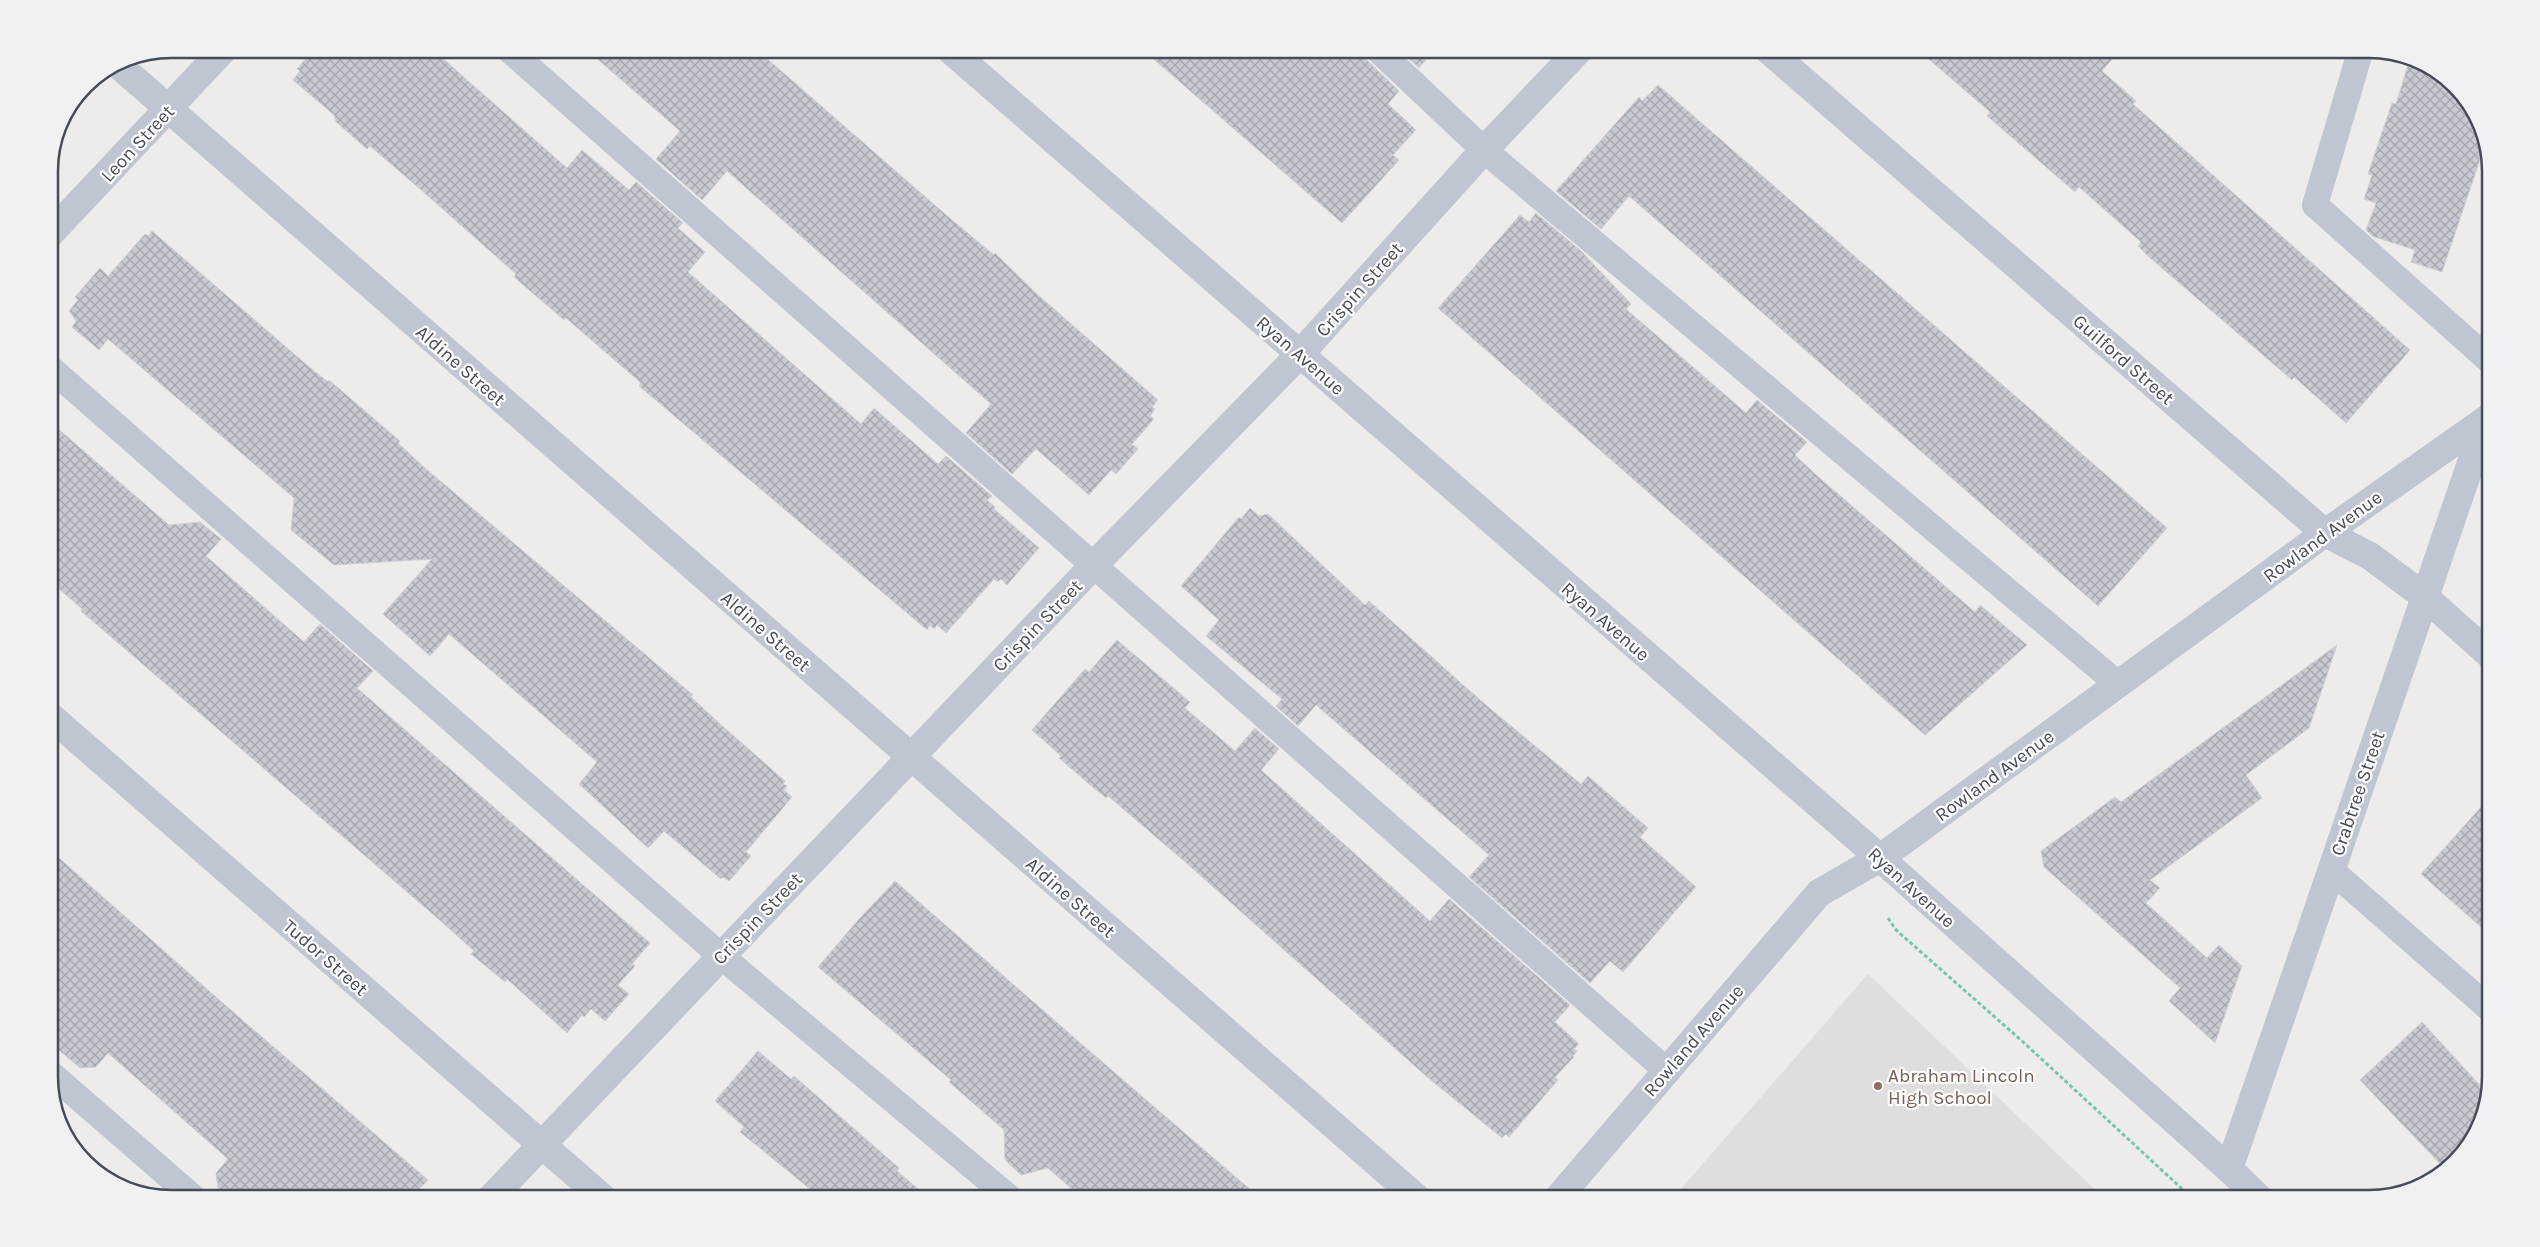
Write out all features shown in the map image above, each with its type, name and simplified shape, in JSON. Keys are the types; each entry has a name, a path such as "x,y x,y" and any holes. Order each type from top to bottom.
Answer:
{"street":[{"name":"Leon Street","path":"58,226 216,58"},
{"name":"Ryan Avenue","path":"959,58 1880,858 2251,1190"},
{"name":"Crispin Street","path":"499,1190 1094,565 1300,354 1484,150 1571,58"},
{"name":"Guilford Street","path":"1777,58 2325,533 2370,556 2425,598 2482,648"},
{"name":"Aldine Street","path":"122,68 1408,1190"},
{"name":"Rowland Avenue","path":"1565,1190 1819,893 1880,858 2325,533 2482,424"},
{"name":"Crabtree Street","path":"2229,1169 2473,457 2482,438"},
{"name":"Tudor Street","path":"58,723 594,1190"}],"lane":[{"path":"518,58 1667,1071"},
{"path":"1387,58 1484,150 2118,684"},
{"path":"2358,58 2315,205 2482,354"},
{"path":"58,375 721,956 1000,1190"},
{"path":"2331,870 2482,1002"},
{"path":"58,1080 185,1190"}],"path":[{"path":"1886,915 1896,930 2022,1041 2183,1190"}],"shaded area":[{"name":"Abraham Lincoln High School","path":"1868,974 2096,1190 1680,1190"}],"building":[{"path":"306,58 442,58 567,168 582,150 629,190 636,182 683,223 678,228 705,252 688,272 861,424 874,408 938,464 946,456 992,496 987,500 995,507 994,509 1039,548 1007,585 1001,579 998,582 994,579 946,633 937,625 934,629 930,625 927,630 639,386 641,383 566,318 564,320 514,277 516,274 370,146 367,149 336,122 334,115 293,80 300,71 297,69"},
{"path":"596,58 766,58 945,214 994,255 995,253 1037,294 1158,400 1152,407 1155,409 1150,416 1154,419 1132,444 1138,449 1116,474 1111,470 1089,495 1036,449 1012,474 966,433 991,404 727,171 702,200 656,159 680,131"},
{"path":"1152,58 1366,58 1399,91 1388,104 1416,130 1393,155 1399,160 1342,223"},
{"path":"1408,58 1427,58 1419,68"},
{"path":"1927,58 2113,58 2102,71 2136,101 2133,104 2410,350 2346,423 2294,377 2292,380 2149,257 2138,246 2141,242 2079,187 2075,192 1987,116 1990,112"},
{"path":"2408,65 2432,77 2454,96 2471,121 2476,134 2481,157 2442,272 2411,262 2415,250 2372,236 2366,230 2376,203 2364,199 2372,175 2368,174 2392,103 2396,104"},
{"path":"1658,85 2167,528 2098,606 1629,196 1601,229 1556,191 1639,97 1642,101"},
{"path":"1536,213 1581,251 1631,304 1626,309 1746,413 1757,400 1807,442 1795,455 1815,474 1975,612 1980,605 2027,645 1925,735 1438,308 1520,215 1529,222"},
{"path":"152,231 308,366 328,382 329,380 400,441 398,443 425,468 693,695 691,697 785,781 783,784 787,786 784,790 792,797 746,852 751,856 729,881 723,877 721,879 664,831 648,848 579,784 597,762 449,634 430,656 383,614 432,559 334,565 291,530 294,498 108,339 99,350 72,327 76,321 69,311 78,300 75,297 100,268 108,276 145,234 148,236"},
{"path":"58,429 169,525 200,522 221,539 206,556 304,642 320,624 373,671 357,688 650,943 632,964 635,966 618,985 629,994 605,1021 591,1009 584,1017 582,1015 567,1033 507,979 505,982 471,954 474,951 443,923 81,611 82,609 58,588"},
{"path":"1250,508 1259,516 1268,514 1365,605 1369,601 1487,706 1581,784 1588,776 1648,828 1640,837 1696,887 1623,972 1610,961 1590,983 1469,877 1489,855 1316,705 1298,726 1276,706 1282,699 1206,636 1219,620 1181,586 1239,517 1241,519"},
{"path":"1117,640 1190,702 1185,708 1235,751 1255,728 1279,749 1261,770 1430,921 1449,899 1570,1005 1555,1022 1579,1044 1574,1049 1577,1051 1574,1057 1555,1077 1558,1080 1509,1137 1506,1134 1502,1138 1426,1076 1184,861 1108,796 1106,798 1059,758 1061,756 1032,730 1085,669 1089,672"},
{"path":"2337,645 2309,728 2246,775 2262,798 2150,880 2160,888 2146,903 2207,958 2219,945 2242,966 2215,1043 2169,1001 2180,988 2044,867 2041,851 2115,797 2121,802"},
{"path":"2482,806 2482,928 2421,874"},
{"path":"58,857 225,1005 428,1180 418,1190 221,1190 218,1188 216,1173 228,1159 108,1053 96,1067 80,1068 59,1050"},
{"path":"895,881 1251,1190 1073,1190 1048,1168 1021,1175 1005,1160 1004,1130 949,1082 951,1080 818,967"},
{"path":"2422,1022 2482,1087 2471,1126 2459,1145 2440,1164 2360,1080"},
{"path":"758,1051 791,1079 794,1076 899,1168 897,1171 920,1190 811,1190 740,1132 744,1127 715,1101"}],"place":[{"name":"Abraham Lincoln High School","path":"1878,1086"}]}
